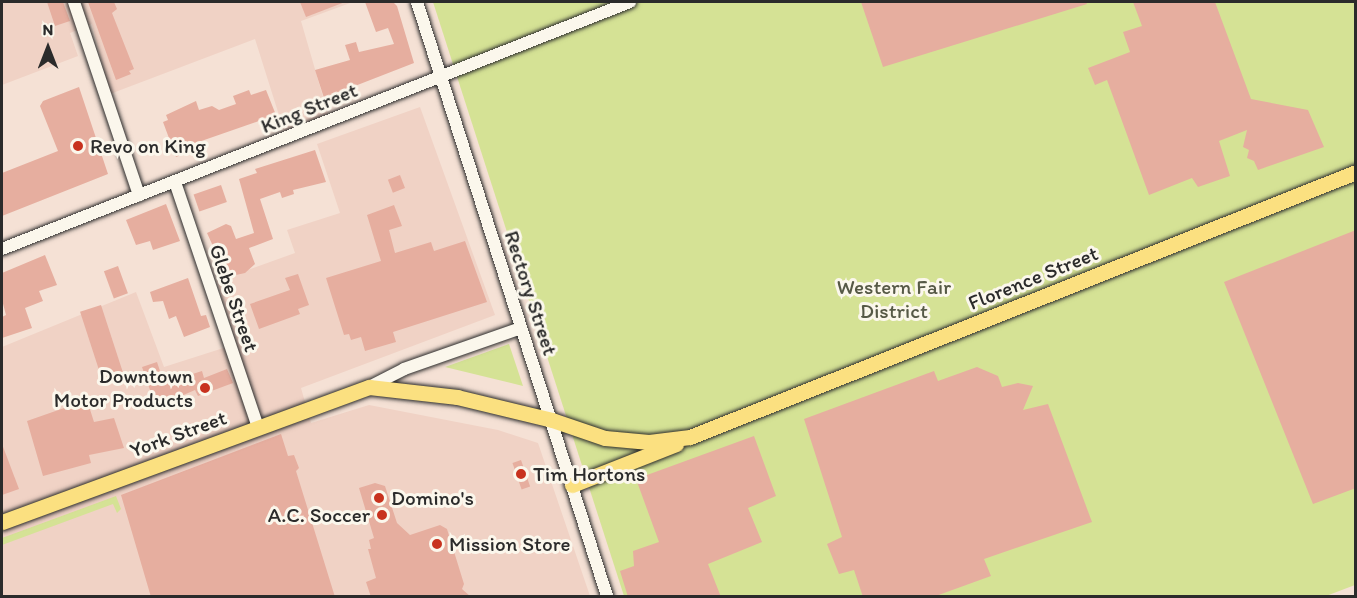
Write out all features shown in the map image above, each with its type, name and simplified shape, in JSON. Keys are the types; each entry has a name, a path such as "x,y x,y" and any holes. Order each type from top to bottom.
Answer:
{"main road":[{"name":"Florence Street","path":"552,420 605,438 649,442 690,437 1356,172"},
{"name":"York Street","path":"2,522 369,387 424,390 552,420"},
{"path":"572,485 690,437"}],"street":[{"path":"74,2 139,195"},
{"name":"Rectory Street","path":"417,2 607,597"},
{"name":"King Street","path":"2,249 630,2"},
{"name":"Glebe Street","path":"175,182 258,427"},
{"name":"York Street","path":"369,387 404,369 521,328"}],"shaded area":[{"path":"2,2 353,2 301,21 328,114 284,131 255,39 110,94 92,24 70,33 78,56 2,85"},
{"path":"420,107 495,315 301,388 311,423 369,405 498,430 538,443 590,596 2,596 2,347 136,292 164,367 236,344 217,281 295,253 287,230 340,213 317,144"}],"green space":[{"name":"Western Fair District","path":"433,2 1355,2 1355,585 1326,596 624,596"},
{"path":"509,344 523,386 445,367"},
{"path":"116,496 121,509 117,513 113,504 2,545 2,538"}],"building":[{"path":"47,2 63,2 70,21 55,26"},
{"path":"88,2 114,2 117,9 112,13 134,69 129,71 131,74 116,80"},
{"path":"300,2 345,2 306,17"},
{"path":"365,2 393,2 397,6 414,63 324,98 315,70 350,60 345,45 356,42 359,52 394,44 388,28 376,32"},
{"path":"861,2 1086,2 1087,4 883,67"},
{"path":"1133,2 1215,2 1251,99 1308,110 1324,147 1258,170 1254,161 1247,158 1249,150 1243,147 1247,130 1219,141 1230,176 1198,187 1192,178 1149,195 1107,80 1095,85 1088,68 1130,52 1123,32 1142,26"},
{"name":"Revo on King","path":"79,87 108,174 2,216 2,173 58,151 40,106 43,101"},
{"path":"249,90 251,95 266,90 276,115 187,146 189,152 176,157 163,122 168,120 166,115 196,101 199,110 212,106 219,110 236,104 233,96"},
{"path":"315,150 326,182 293,190 294,194 282,198 280,192 260,199 273,239 249,248 255,264 245,273 227,277 207,233 226,224 231,226 236,239 254,233 239,179 257,173 255,169"},
{"path":"400,175 405,188 393,193 388,180"},
{"path":"221,185 227,202 199,211 194,194"},
{"path":"166,204 180,241 153,250 150,241 136,245 126,220"},
{"path":"394,205 402,226 389,230 395,253 431,242 434,251 465,241 487,302 393,332 396,342 365,351 361,337 351,340 349,334 344,335 326,278 381,261 367,215"},
{"path":"1356,230 1356,488 1313,504 1224,282"},
{"path":"45,255 57,285 39,291 43,301 25,308 32,328 2,338 2,317 6,315 2,300 2,273"},
{"path":"118,266 128,293 114,298 104,271"},
{"path":"298,274 309,305 298,309 300,314 259,329 250,304 290,290 285,278"},
{"path":"188,278 201,316 206,315 210,327 184,337 176,316 169,319 163,301 153,302 150,292"},
{"path":"101,305 123,373 102,379 80,312"},
{"path":"157,362 164,383 202,371 204,378 227,369 233,383 198,396 195,390 156,407 142,367"},
{"path":"977,367 998,376 1002,387 1018,383 1033,386 1023,410 1048,404 1092,522 984,559 991,576 933,597 863,597 854,570 839,574 827,544 842,537 804,419 934,371 938,381"},
{"path":"87,400 94,422 114,418 124,448 89,455 91,463 43,476 27,421"},
{"path":"281,434 288,456 294,455 299,468 296,471 335,597 151,597 121,495"},
{"path":"754,436 776,496 748,508 762,542 708,564 721,597 628,597 620,571 634,566 633,551 659,542 636,479"},
{"path":"2,444 19,489 2,495"},
{"name":"Tim Hortons","path":"521,460 530,486 522,489 512,463"},
{"path":"375,483 385,486 397,523 410,535 440,525 447,529 464,584 462,589 471,597 371,597 366,582 376,578 368,549 371,549 369,540 374,538 359,488"}],"place":[{"name":"Revo on King","path":"78,146"},
{"name":"Downtown Motor Products","path":"205,388"},
{"name":"Tim Hortons","path":"521,474"},
{"name":"Domino's","path":"379,498"},
{"name":"A.C. Soccer","path":"382,515"},
{"name":"Mission Store","path":"437,544"}]}
